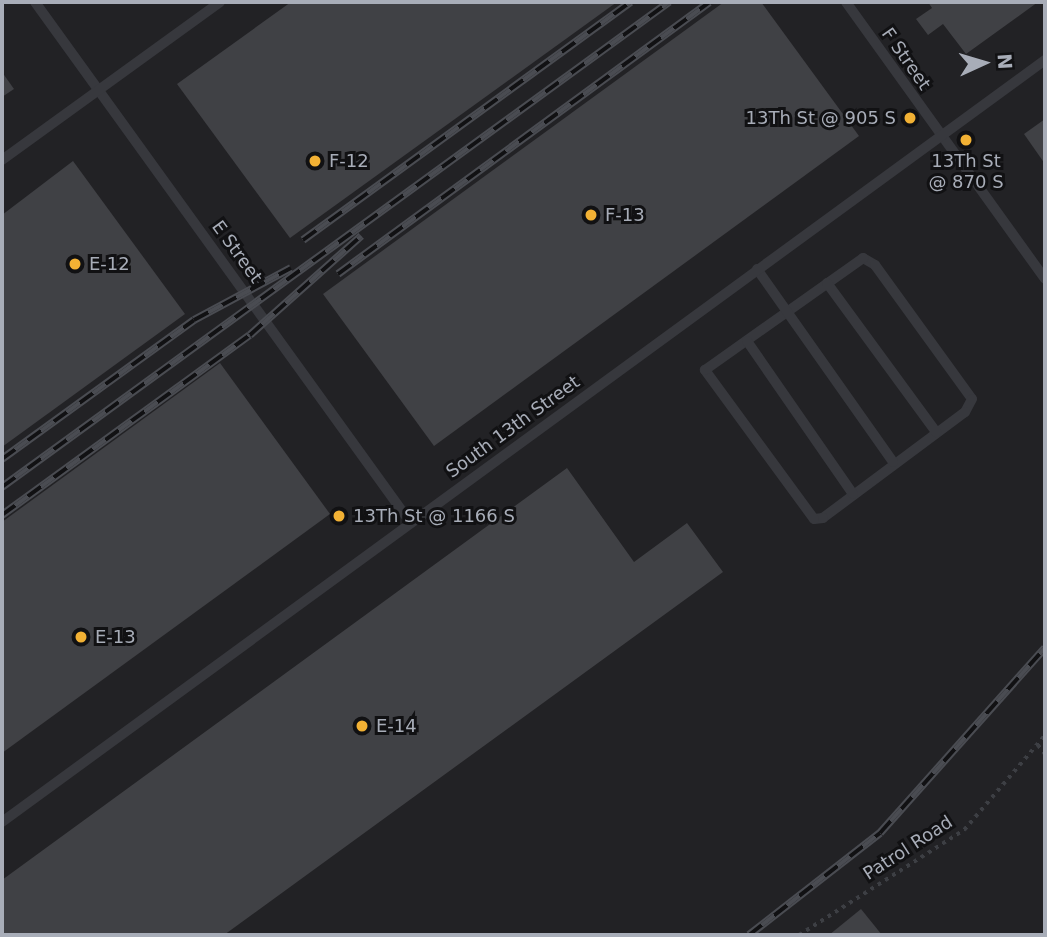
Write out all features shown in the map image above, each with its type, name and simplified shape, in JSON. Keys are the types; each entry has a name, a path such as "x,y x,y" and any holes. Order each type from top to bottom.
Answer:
{"lane":[{"name":"E Street","path":"35,2 410,522"},
{"path":"2,160 220,2"},
{"name":"F Street","path":"846,2 1045,278"},
{"name":"South 13th Street","path":"2,822 1045,60"},
{"path":"863,258 875,265 972,399 965,412 893,462 823,518 814,519 705,370 827,283 863,258"},
{"path":"757,269 785,313 893,462"},
{"path":"827,283 936,432"},
{"path":"747,341 853,494"}],"path":[{"name":"Patrol Road","path":"799,935 964,830 1045,735"},
{"path":"1038,745 1045,754"}],"shaded area":[{"path":"2,2 1045,2 1045,935 2,935"}],"building":[{"name":"F-12","path":"291,2 617,2 290,238 177,84"},
{"name":"F-13","path":"724,2 761,2 859,136 434,446 323,294"},
{"path":"928,2 1038,2 966,54 943,24 928,35 916,19 932,8"},
{"path":"2,72 14,89 2,97"},
{"path":"1045,119 1045,164 1024,134"},
{"name":"E-12","path":"73,161 185,314 2,447 2,215"},
{"name":"E-13","path":"220,363 330,514 2,753 2,522"},
{"name":"E-14","path":"567,468 634,562 687,523 723,572 224,935 2,935 2,880"},
{"path":"861,909 882,935 829,935"}],"railway":[{"path":"303,240 631,2"},
{"path":"2,487 669,2"},
{"path":"338,274 709,2"},
{"path":"2,515 250,335 361,236"},
{"path":"2,459 194,320 291,268"},
{"path":"749,935 880,833 1045,648"}],"place":[{"name":"13Th St @ 905 S","path":"910,118"},
{"name":"13Th St @ 870 S","path":"966,140"},
{"name":"F-12","path":"315,161"},
{"name":"F-13","path":"591,215"},
{"name":"E-12","path":"75,264"},
{"name":"13Th St @ 1166 S","path":"339,516"},
{"name":"E-13","path":"81,637"},
{"name":"E-14","path":"362,726"}]}
